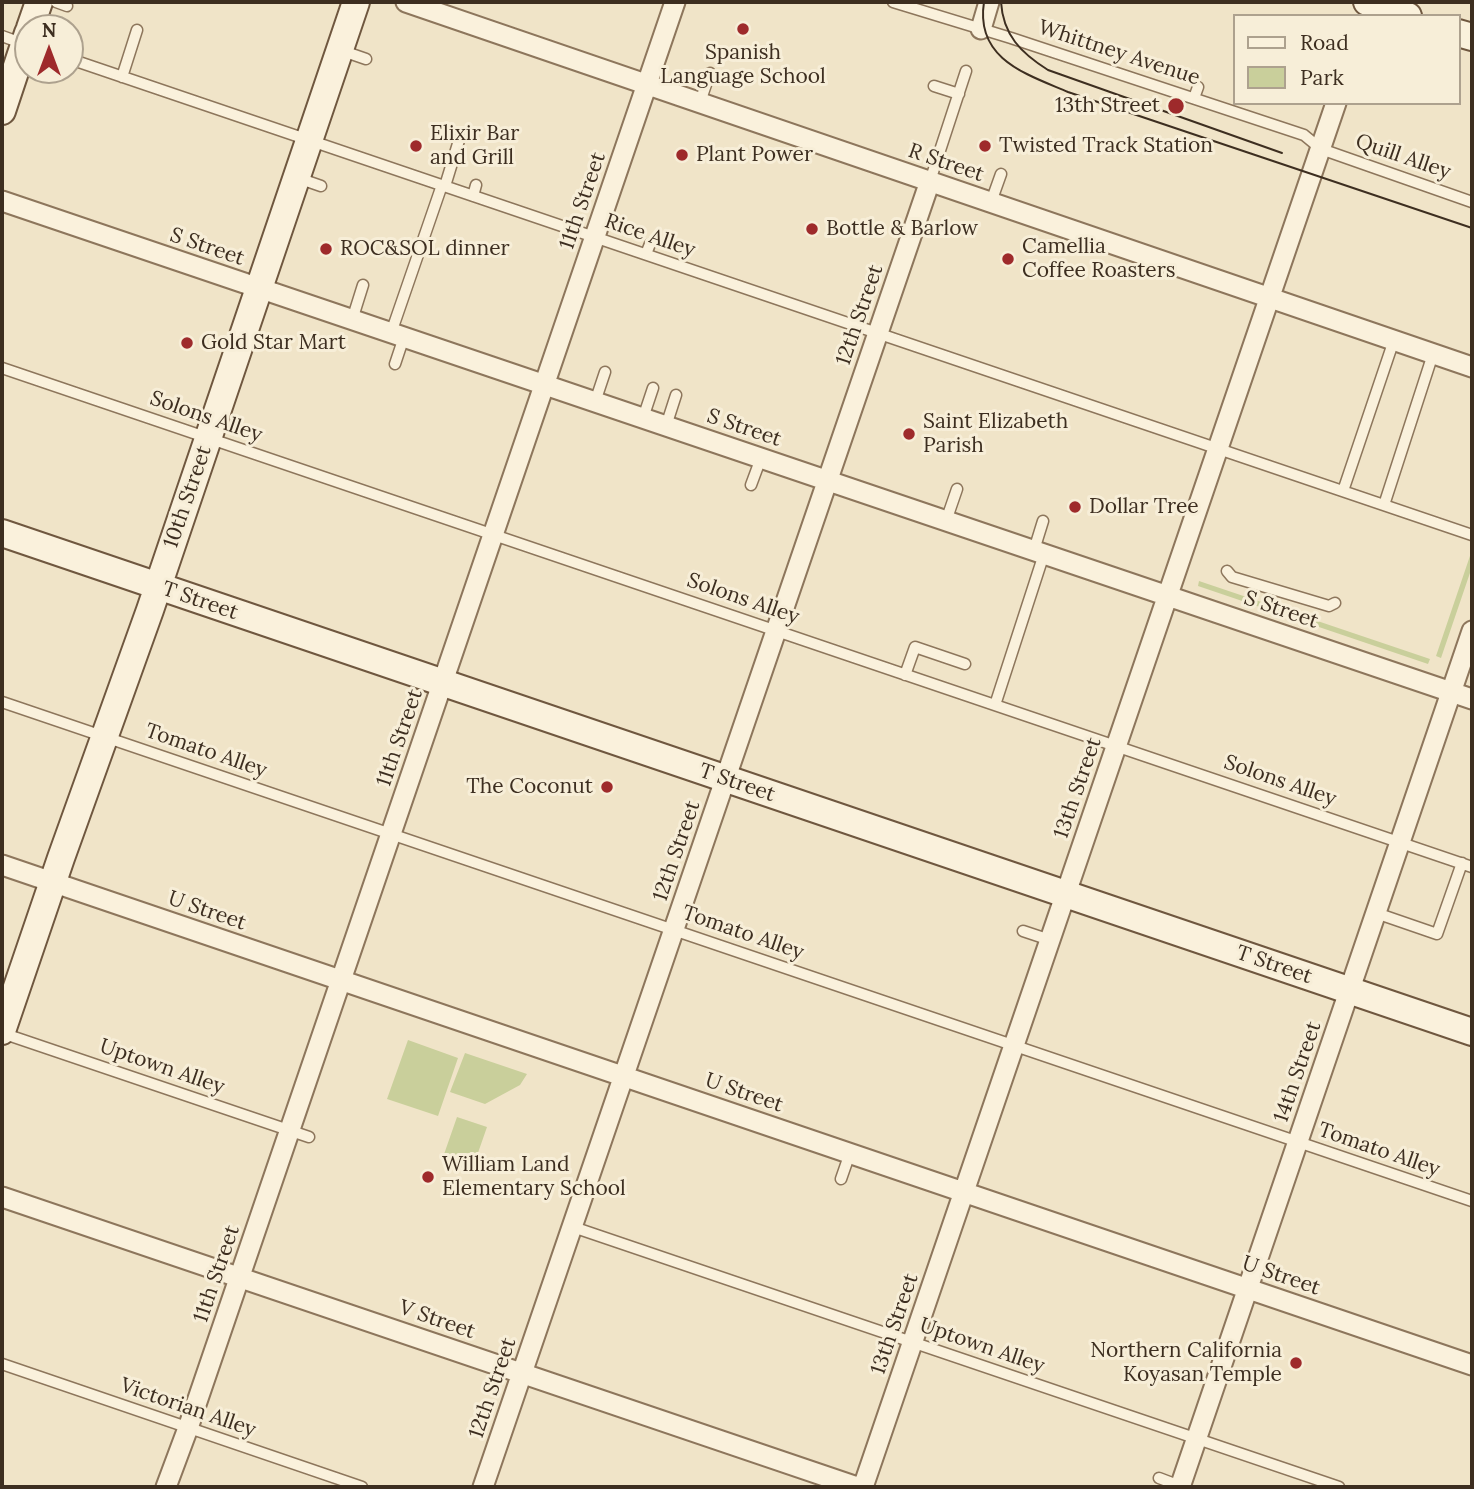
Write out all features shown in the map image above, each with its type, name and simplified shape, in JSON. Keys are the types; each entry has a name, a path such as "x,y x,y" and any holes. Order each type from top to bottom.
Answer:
{"street":[{"name":"10th Street","path":"2,1032 52,882 158,587 259,288 309,182 310,140 356,2"},
{"name":"R Street","path":"406,2 1472,367"},
{"name":"11th Street","path":"166,1487 675,2"},
{"path":"981,29 989,2"},
{"path":"1369,6 1400,14"},
{"path":"2,111 14,67"},
{"name":"13th Street","path":"863,1487 1335,105"},
{"name":"12th Street","path":"483,1487 930,181"},
{"name":"S Street","path":"2,201 1472,699"},
{"name":"T Street","path":"2,533 1472,1032"},
{"name":"14th Street","path":"1180,1486 1472,631"},
{"name":"U Street","path":"2,865 1472,1365"},
{"name":"V Street","path":"2,1197 857,1487"}],"lane":[{"path":"56,2 67,6"},
{"path":"893,2 981,29"},
{"name":"Whittney Avenue","path":"981,29 1304,135 1321,149"},
{"path":"122,77 138,30"},
{"path":"340,50 366,59"},
{"name":"Rice Alley","path":"84,64 443,186 475,190 595,237 648,249 707,277 1472,535"},
{"name":"12th Street","path":"930,181 966,71"},
{"path":"700,102 710,73"},
{"path":"934,86 958,94"},
{"path":"1194,99 1198,87"},
{"path":"395,364 398,335 460,137"},
{"name":"Quill Alley","path":"1321,149 1472,202"},
{"path":"991,202 1001,174"},
{"path":"352,320 363,285"},
{"path":"1343,491 1394,340"},
{"path":"1384,505 1433,354"},
{"name":"Solons Alley","path":"2,368 493,535 658,586 673,598 1467,865"},
{"path":"596,402 605,372"},
{"path":"643,418 653,388"},
{"path":"666,426 676,395"},
{"path":"751,485 761,458"},
{"path":"946,521 957,489"},
{"path":"995,705 1039,552 1043,521"},
{"path":"1227,571 1233,577 1329,606 1335,603"},
{"path":"905,675 915,647 965,664"},
{"name":"Tomato Alley","path":"2,702 1472,1201"},
{"path":"1376,914 1437,934 1467,865"},
{"path":"1023,931 1050,940"},
{"name":"Uptown Alley","path":"2,1032 309,1138"},
{"path":"841,1179 850,1153"},
{"name":"Uptown Alley","path":"573,1227 1339,1487"},
{"name":"Victorian Alley","path":"2,1364 362,1487"},
{"path":"1158,1478 1180,1486"}],"green space":[{"path":"1472,550 1472,567 1441,658 1436,656"},
{"path":"1199,581 1430,659 1428,664 1198,586"},
{"path":"408,1040 458,1058 438,1116 387,1099"},
{"path":"465,1053 527,1074 520,1085 485,1104 450,1092"},
{"path":"457,1117 487,1127 472,1170 442,1160"}],"tram line":[{"path":"984,2 983,21 987,38 1007,62 1036,78 1068,92 1472,228"},
{"path":"1001,2 1005,24 1015,42 1048,70 1282,153"}],"place":[{"name":"Spanish Language School","path":"743,29"},
{"name":"13th Street","path":"1176,106"},
{"name":"Elixir Bar and Grill","path":"416,146"},
{"name":"Twisted Track Station","path":"985,146"},
{"name":"Plant Power","path":"682,155"},
{"name":"Bottle & Barlow","path":"812,229"},
{"name":"ROC&SOL dinner","path":"326,249"},
{"name":"Camellia Coffee Roasters","path":"1008,259"},
{"name":"Gold Star Mart","path":"187,343"},
{"name":"Saint Elizabeth Parish","path":"909,434"},
{"name":"Dollar Tree","path":"1075,507"},
{"name":"The Coconut","path":"607,787"},
{"name":"William Land Elementary School","path":"428,1177"},
{"name":"Northern California Koyasan Temple","path":"1296,1363"}]}
